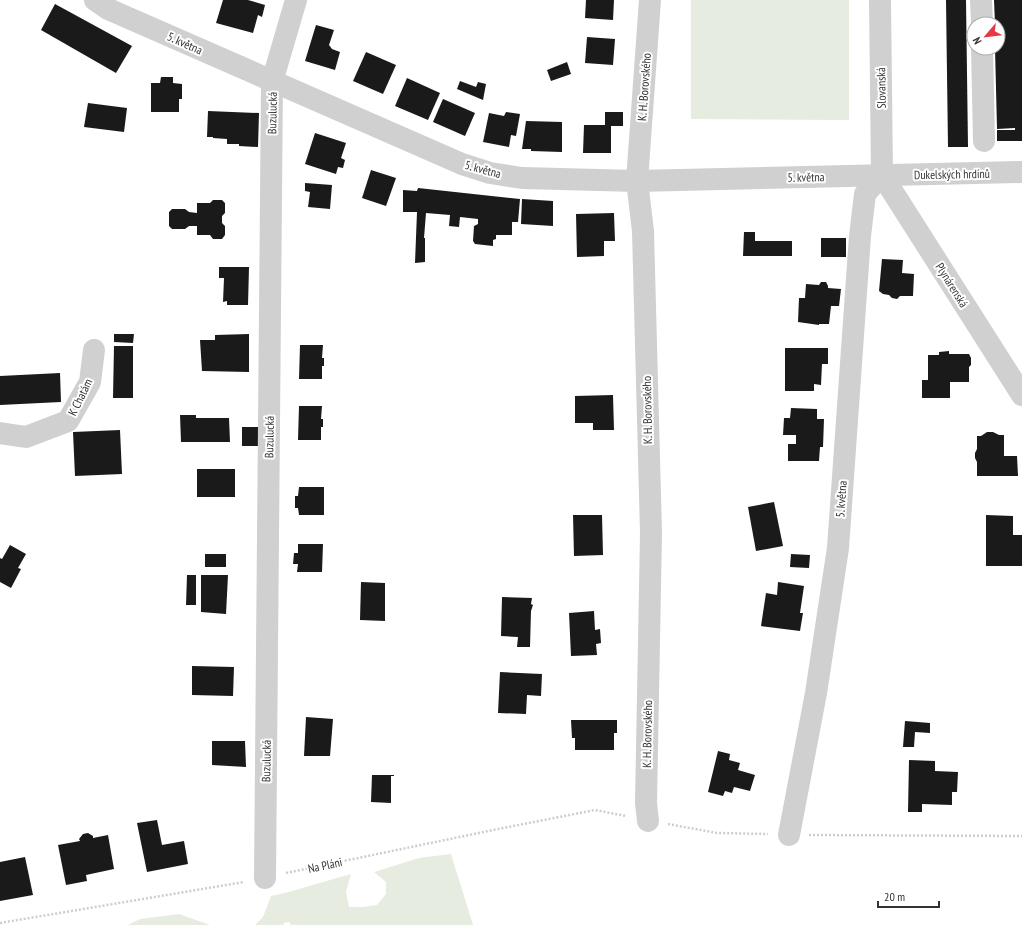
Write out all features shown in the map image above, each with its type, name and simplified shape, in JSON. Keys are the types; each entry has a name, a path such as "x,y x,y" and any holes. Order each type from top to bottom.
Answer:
{"street":[{"name":"5. května","path":"95,0 108,9 272,82 462,164 490,173 522,178 637,181 882,175"},
{"name":"Buzulucká","path":"265,878 272,82 296,0"},
{"name":"K. H. Borovského","path":"648,820 646,803 651,534 643,231 637,181 650,0"},
{"name":"Slovanská","path":"880,0 882,175"},
{"path":"981,0 982,16"},
{"path":"982,56 984,141"},
{"name":"Dukelských hrdinů","path":"882,175 1022,172"},
{"name":"5. května","path":"789,835 816,693 838,548 860,236 864,201 866,194 882,175"},
{"name":"Plynárenská","path":"882,175 1022,395"},
{"name":"K Chatám","path":"0,432 26,438 68,421 90,382 94,350"}],"path":[{"name":"Na Pláni","path":"0,923 265,878 595,810 717,833 789,835 1022,836"}],"shaded area":[{"path":"691,0 849,0 849,120 691,119"},
{"path":"451,854 473,925 291,925 289,922 284,923 283,925 255,925 263,917 271,896 351,874 346,892 349,907 377,905 386,894 386,882 374,872 419,858"},
{"path":"179,914 210,925 128,925 140,919"}],"building":[{"path":"223,0 248,0 265,5 262,17 258,15 253,33 216,23"},
{"path":"586,0 614,0 613,20 585,18"},
{"path":"946,0 966,0 968,147 948,147"},
{"path":"994,0 1022,0 1022,141 997,141 997,130 1015,130 1015,128 997,129 995,56 1006,56 1006,16 995,16"},
{"path":"55,4 132,46 116,73 41,30"},
{"path":"316,25 334,30 329,45 332,49 340,52 335,70 305,61"},
{"path":"587,37 615,39 613,65 585,63"},
{"path":"366,52 396,65 383,94 353,81"},
{"path":"567,62 571,74 551,81 547,70"},
{"path":"161,77 173,77 173,83 182,84 182,99 179,99 179,112 151,112 151,83 160,83"},
{"path":"407,78 440,93 428,120 395,106"},
{"path":"460,81 476,87 478,82 486,84 483,100 457,89"},
{"path":"443,99 475,113 465,136 433,122"},
{"path":"88,103 127,108 124,132 84,127"},
{"path":"208,111 259,113 258,147 227,144 227,139 207,137"},
{"path":"506,112 520,114 516,136 511,135 509,147 483,142 489,113 504,116"},
{"path":"605,112 623,112 623,126 611,126 611,153 583,153 584,125 605,125"},
{"path":"526,121 562,122 562,152 531,151 531,149 522,149"},
{"path":"315,133 346,143 341,158 345,160 343,168 338,167 336,174 305,164"},
{"path":"371,170 396,178 386,206 362,198"},
{"path":"305,183 332,185 330,209 308,207 310,192 305,191"},
{"path":"418,188 520,199 518,222 512,222 512,235 496,235 496,239 493,240 493,246 475,244 473,241 474,226 478,224 478,219 460,217 459,227 449,226 450,215 426,213 424,238 425,262 415,263 417,212 403,212 403,190 417,191"},
{"path":"522,199 553,201 553,226 521,224"},
{"path":"213,200 222,200 225,203 225,213 222,216 222,223 225,226 225,235 222,239 213,239 210,235 197,235 197,226 189,226 185,229 172,229 169,226 169,212 172,209 185,209 189,212 197,213 197,203 210,203"},
{"path":"614,213 615,241 604,241 604,256 577,257 576,214"},
{"path":"744,232 755,232 755,241 792,241 792,256 743,256"},
{"path":"821,238 846,238 846,257 821,257"},
{"path":"882,259 903,260 902,273 914,274 913,296 900,296 897,299 879,291"},
{"path":"219,267 249,267 248,305 227,305 227,301 223,302 224,278 219,278"},
{"path":"821,282 826,282 828,288 841,289 839,306 831,306 829,324 819,325 798,322 799,298 805,298 806,284 819,285"},
{"path":"114,334 134,334 133,343 114,342"},
{"path":"249,334 249,372 202,371 200,340 215,340 215,335"},
{"path":"300,345 323,345 322,358 324,358 324,366 322,366 322,379 299,379"},
{"path":"114,346 133,346 133,398 113,398"},
{"path":"785,348 828,348 828,364 822,364 821,385 814,384 814,391 785,391"},
{"path":"949,351 949,354 969,354 971,358 971,365 969,367 969,382 950,382 950,398 922,398 922,380 928,380 928,355 939,355 939,352"},
{"path":"60,373 61,402 0,405 0,376"},
{"path":"613,395 614,430 593,430 593,423 575,423 575,396"},
{"path":"299,406 322,406 321,419 323,419 323,427 321,427 321,440 298,440"},
{"path":"791,408 817,409 817,419 824,419 823,447 820,447 819,461 788,461 788,444 796,444 796,435 783,435 784,418 790,418"},
{"path":"180,415 196,415 196,418 229,418 230,442 181,442"},
{"path":"242,427 258,427 258,446 242,446"},
{"path":"120,430 122,474 75,476 73,432"},
{"path":"987,432 1004,435 1004,456 1017,456 1018,476 977,476 977,462 975,453 977,449 977,436 981,436"},
{"path":"197,469 235,469 235,497 197,497"},
{"path":"299,487 324,487 324,515 299,515 298,508 295,508 295,496 298,496"},
{"path":"774,502 783,546 756,551 748,507"},
{"path":"573,515 602,515 603,555 574,556"},
{"path":"986,515 1013,516 1013,535 1022,535 1022,566 986,566"},
{"path":"298,544 323,544 322,572 297,572 298,564 293,564 294,553 298,553"},
{"path":"10,545 26,554 18,568 21,569 11,588 0,582 0,558 2,559"},
{"path":"205,554 226,554 226,567 205,567"},
{"path":"791,554 810,555 809,568 790,567"},
{"path":"187,575 196,575 196,605 186,605"},
{"path":"201,575 228,575 226,614 201,612"},
{"path":"361,582 385,583 385,621 360,620"},
{"path":"778,582 804,586 800,613 803,613 800,631 761,626 766,593 777,595"},
{"path":"502,597 532,598 531,604 533,605 531,611 530,647 517,647 518,637 501,636"},
{"path":"594,611 595,630 600,629 601,643 596,644 597,655 571,656 569,613"},
{"path":"192,666 234,667 233,696 192,695"},
{"path":"500,672 542,674 541,696 527,695 526,714 498,713"},
{"path":"306,717 333,719 330,756 304,756"},
{"path":"571,720 617,720 617,733 614,733 614,750 575,750 575,738 572,738"},
{"path":"905,721 930,723 930,733 915,732 914,747 903,747"},
{"path":"212,741 245,741 246,767 212,765"},
{"path":"718,751 730,754 729,760 740,763 738,770 755,775 750,791 734,787 732,793 725,791 723,796 708,792"},
{"path":"909,760 935,761 935,771 958,772 957,792 952,792 952,805 922,804 922,812 908,812"},
{"path":"372,775 394,775 391,776 391,803 371,802"},
{"path":"157,820 162,845 184,841 188,864 147,872 137,823"},
{"path":"88,833 93,836 93,838 108,835 114,869 86,875 87,881 66,885 58,845 80,841 79,839 83,834"},
{"path":"25,857 33,895 0,901 0,862"}]}
